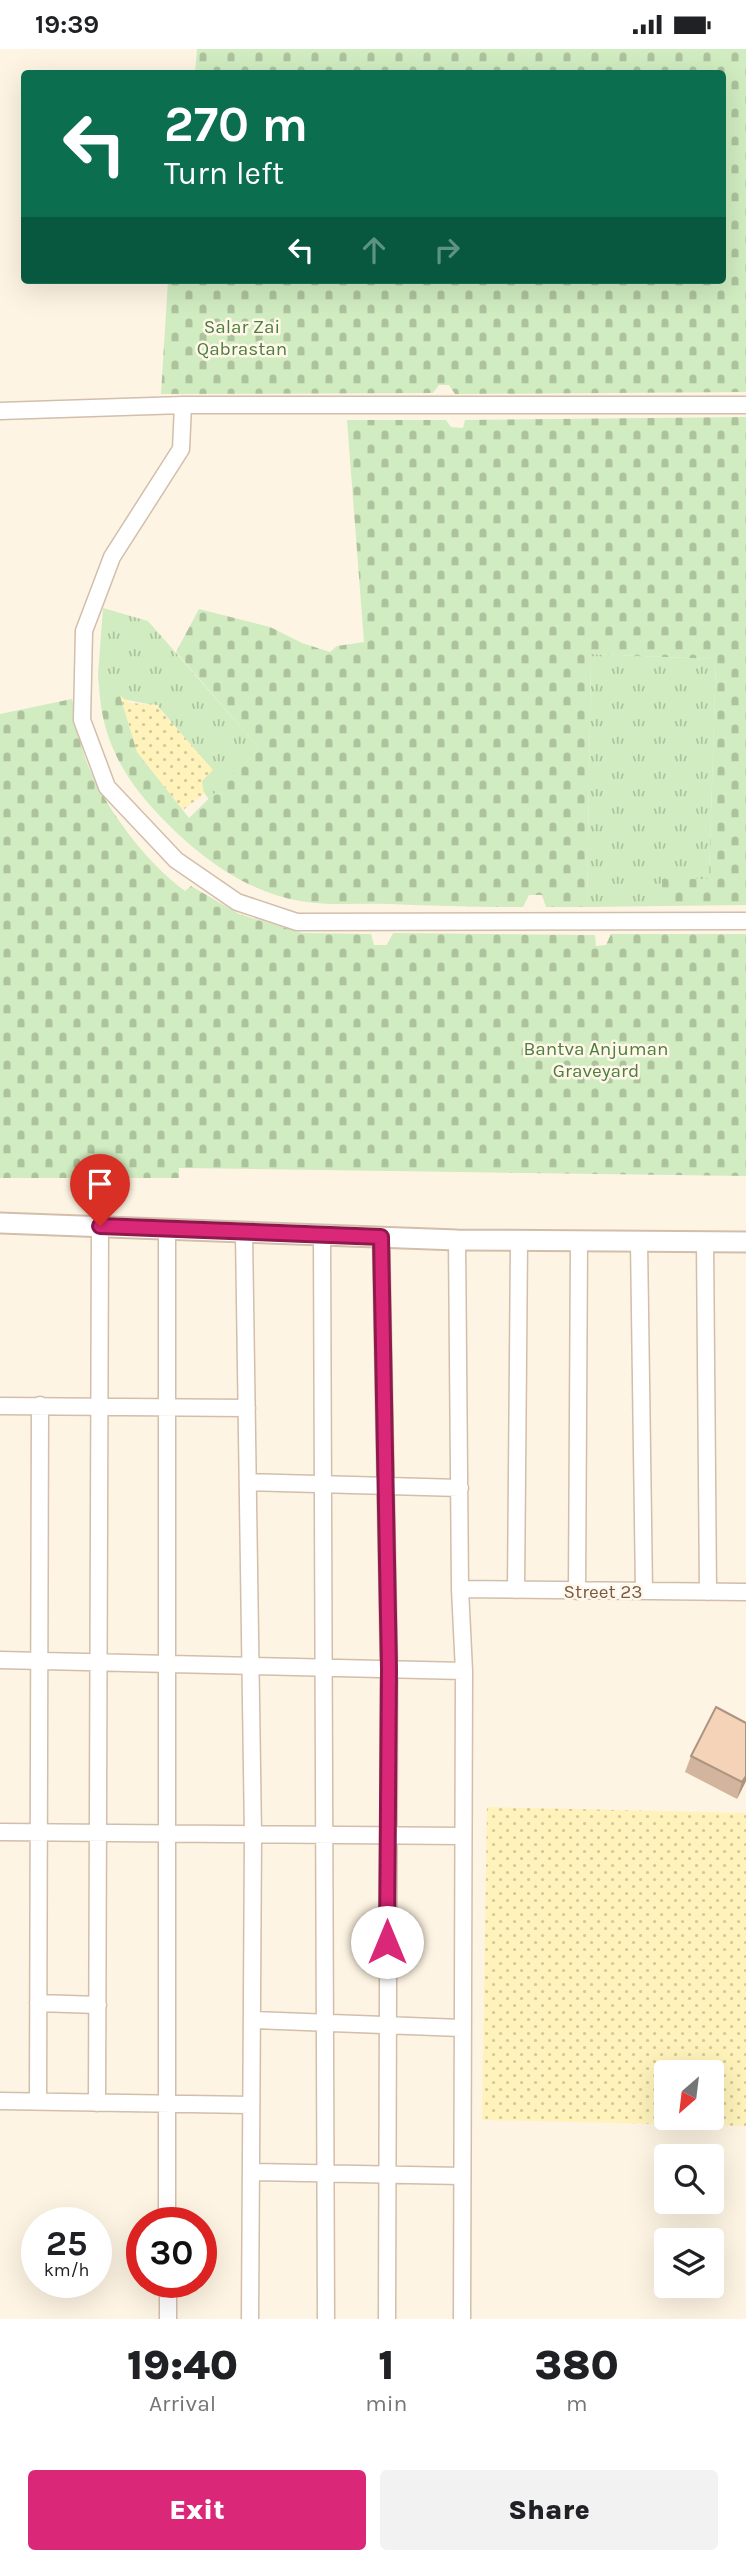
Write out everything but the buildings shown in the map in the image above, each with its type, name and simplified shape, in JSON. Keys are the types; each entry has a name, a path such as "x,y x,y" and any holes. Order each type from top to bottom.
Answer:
{"street":[{"path":"0,411 183,405 746,405"},
{"path":"183,405 181,449 112,557 84,631 82,720 107,787 176,860 237,902 297,922 746,921"},
{"path":"0,1223 457,1240 746,1242"},
{"path":"97,2103 100,1226"},
{"path":"167,1230 167,2207"},
{"path":"244,1234 253,1835 250,2319"},
{"path":"322,1235 326,2319"},
{"path":"381,1237 389,1669 387,2319"},
{"path":"457,1240 460,1589 464,1671 462,2319"},
{"path":"516,1590 519,1241"},
{"path":"577,1591 579,1241"},
{"path":"639,1241 644,1591"},
{"path":"705,1242 708,1591"},
{"path":"38,2101 37,1661 40,1405"},
{"path":"0,1406 247,1408"},
{"path":"248,1482 460,1488"},
{"name":"Street 23","path":"460,1589 746,1592"},
{"path":"0,1660 464,1671"},
{"path":"0,1832 462,1836"},
{"path":"38,2003 98,2005"},
{"path":"252,2020 387,2023 461,2028"},
{"path":"0,2101 251,2105"},
{"path":"251,2172 461,2176"},
{"path":"168,2298 168,2319"}],"green space":[{"name":"Salar Zai Qabrastan","path":"197,49 746,49 746,392 455,394 449,385 439,385 433,393 161,394 168,284 726,284 726,70 195,70"},
{"path":"746,417 746,905 662,906 662,879 709,879 716,659 591,654 587,907 546,907 542,895 529,895 523,907 322,903 279,896 240,880 188,843 136,788 119,761 107,731 100,698 120,696 137,752 189,818 260,749 176,652 199,609 270,627 302,643 330,652 337,646 364,642 347,420 446,420 451,427 463,428 465,420"},
{"path":"103,608 148,621 260,749 209,800 202,789 202,781 212,770 157,705 100,698 98,675"},
{"path":"591,654 716,659 709,879 662,879 662,906 587,907"},
{"name":"Bantva Anjuman Graveyard","path":"72,699 89,768 107,802 130,836 156,866 185,891 191,886 239,914 302,933 371,934 374,945 387,945 393,933 595,935 596,946 606,945 611,934 746,934 746,1176 179,1168 179,1178 0,1178 0,714"}],"sand":[{"path":"120,696 131,703 156,705 213,770 202,781 204,794 183,810 137,752"},
{"path":"487,1807 746,1813 746,2126 724,2126 724,2060 654,2060 654,2124 482,2120"}],"route":[{"path":"100,1226 244,1234 381,1237 389,1669 387,1942"}]}
